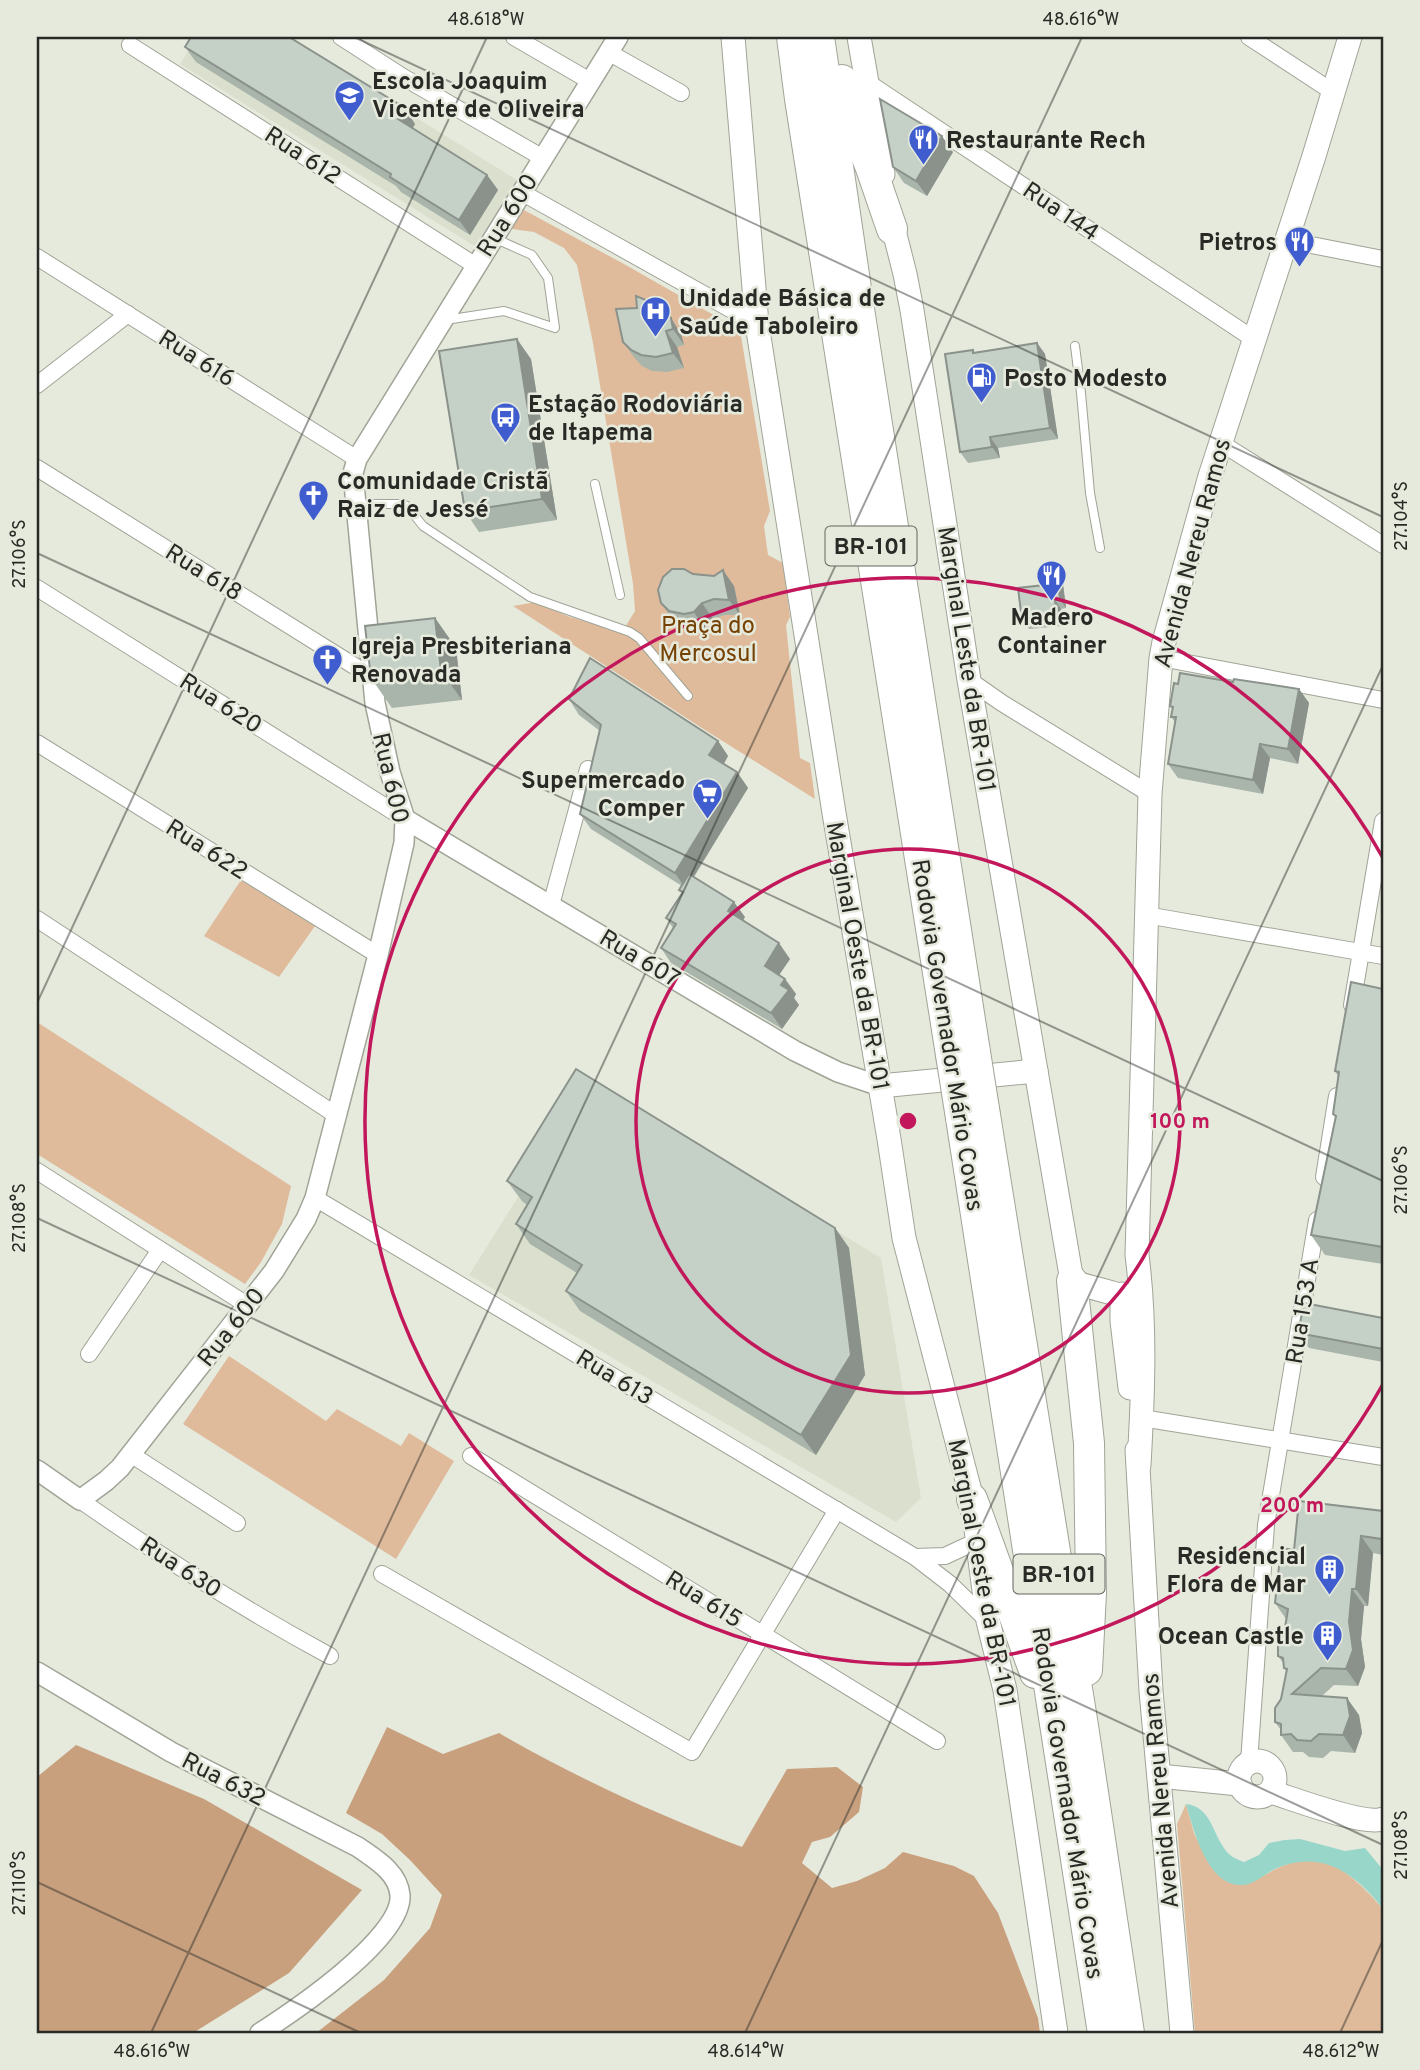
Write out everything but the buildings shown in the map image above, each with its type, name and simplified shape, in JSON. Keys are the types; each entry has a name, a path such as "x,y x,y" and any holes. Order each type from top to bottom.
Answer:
{"highway":[{"name":"Rodovia Governador Mário Covas","path":"792,37 800,99 963,1053 1071,1732 1129,2033"},
{"name":"Rodovia Governador Mário Covas","path":"819,37 963,1053"},
{"path":"836,37 846,105 892,229"},
{"path":"1071,1732 1091,1593 1089,1443 1072,1281"},
{"path":"972,1499 1071,1732"},
{"name":"Rodovia Governador Mário Covas","path":"1071,1732 1103,2033"}],"main road":[{"name":"Marginal Oeste da BR-101","path":"733,37 757,324 834,813 907,1250 972,1499 988,1621 1006,1690 1056,2033"},
{"name":"Marginal Leste da BR-101","path":"859,37 892,229 912,310 969,680 1072,1281"},
{"name":"Avenida Nereu Ramos","path":"1139,1465 1142,1418 1142,1294 1137,1255 1146,915 1150,794 1161,659 1180,582 1221,443 1350,37"},
{"path":"880,1086 1036,1071"},
{"name":"Avenida Nereu Ramos","path":"1137,1255 1122,1296 1124,1340 1139,1465 1147,1632 1182,2033"},
{"path":"1072,1281 1094,1290 1122,1296 1129,1301 1142,1331"},
{"path":"1249,1762 1263,1762 1273,1771 1275,1786 1264,1797 1249,1796 1242,1791 1239,1784 1240,1771 1249,1762"},
{"path":"1159,1776 1239,1784"},
{"path":"1271,1792 1360,1820 1383,1819"}],"street":[{"path":"341,37 403,77 543,158"},
{"path":"514,37 590,81"},
{"path":"1249,37 1333,92"},
{"path":"613,44 681,93"},
{"name":"Rua 600","path":"80,1500 106,1481 132,1455 274,1271 292,1244 315,1198 404,843 405,819 379,724 372,677 353,473 357,459 613,44"},
{"name":"Rua 612","path":"130,45 476,266"},
{"name":"Rua 144","path":"867,82 1255,340"},
{"path":"522,192 757,324"},
{"path":"1286,240 1383,258"},
{"name":"Rua 616","path":"37,257 357,459"},
{"path":"37,385 128,314"},
{"path":"1221,443 1383,545"},
{"name":"Rua 618","path":"37,468 372,677"},
{"name":"Rua 620","path":"37,588 405,819"},
{"path":"1161,659 1383,700"},
{"path":"969,680 1150,794"},
{"name":"Rua 622","path":"37,743 377,955"},
{"path":"551,905 588,769"},
{"name":"Rua 607","path":"405,819 795,1051 838,1073 880,1086"},
{"path":"1350,1020 1383,821"},
{"path":"1146,915 1383,956"},
{"path":"37,919 336,1115"},
{"name":"Rua 153 A","path":"1249,1762 1266,1525 1341,1074"},
{"path":"37,1171 247,1305"},
{"name":"Rua 613","path":"315,1198 915,1557 950,1584 988,1621"},
{"path":"89,1354 160,1250"},
{"path":"1142,1418 1383,1457"},
{"path":"132,1455 237,1523"},
{"name":"Rua 615","path":"471,1456 937,1741"},
{"name":"Rua 630","path":"37,1470 142,1542 238,1603 330,1656"},
{"path":"382,1574 692,1752 837,1510"},
{"path":"915,1557 945,1556 976,1541"},
{"name":"Rua 632","path":"37,1672 159,1745 358,1847 383,1864 396,1881 400,1895 394,1917 358,1959 325,1987 260,2033"}],"lane":[{"path":"442,320 504,311 555,328 548,278 532,255 493,238"},
{"path":"1075,346 1090,493 1100,548"},
{"path":"595,484 620,595"},
{"path":"355,504 407,506 423,526 530,597 630,632 639,638 688,696"}],"shaded area":[{"name":"Escola Joaquim Vicente de Oliveira","path":"197,37 286,37 517,180 476,247 180,64"},
{"path":"591,1081 881,1258 921,1498 896,1522 469,1275"},
{"path":"387,1727 443,1754 499,1733 618,1795 742,1847 787,1769 837,1767 863,1787 859,1812 830,1837 812,1842 802,1863 832,1888 857,1881 885,1868 903,1852 954,1866 974,1876 998,1913 1038,2018 1040,2033 316,2033 384,1980 430,1928 442,1895 382,1834 346,1813"},
{"path":"76,1745 204,1799 362,1890 289,1973 193,2033 37,2033 37,1777"}],"green space":[{"name":"Praça do Mercosul","path":"522,209 740,330 770,511 764,526 768,555 783,563 790,617 786,625 800,758 810,763 815,799 513,606 536,602 567,616 600,626 624,629 635,611 633,584 593,343 577,265 564,248 534,232 512,229"},
{"path":"241,880 315,926 279,977 204,936"},
{"path":"37,1022 291,1186 282,1224 245,1284 37,1154"},
{"path":"229,1356 326,1421 337,1409 401,1446 409,1433 454,1461 396,1559 183,1424"},
{"path":"1186,1804 1194,1833 1208,1862 1260,1878 1280,1867 1297,1862 1328,1864 1356,1881 1383,1909 1383,2033 1195,2033 1177,1824"}],"water":[{"path":"1186,1804 1202,1811 1223,1847 1234,1858 1244,1862 1259,1855 1269,1843 1285,1840 1300,1839 1345,1851 1365,1848 1383,1870 1383,1909 1362,1885 1337,1868 1324,1863 1294,1863 1277,1868 1248,1884 1231,1883 1211,1868 1198,1842"}],"place":[{"name":"Escola Joaquim Vicente de Oliveira","path":"349,122"},
{"name":"Restaurante Rech","path":"923,167"},
{"name":"Pietros","path":"1300,269"},
{"name":"Unidade Básica de Saúde Taboleiro","path":"656,339"},
{"name":"Posto Modesto","path":"981,405"},
{"name":"Estação Rodoviária de Itapema","path":"505,445"},
{"name":"Comunidade Cristã Raiz de Jessé","path":"314,522"},
{"name":"Madero Container","path":"1052,602"},
{"name":"Igreja Presbiteriana Renovada","path":"328,687"},
{"name":"Supermercado Comper","path":"708,821"},
{"name":"Residencial Flora de Mar","path":"1329,1597"},
{"name":"Ocean Castle","path":"1327,1663"}]}
